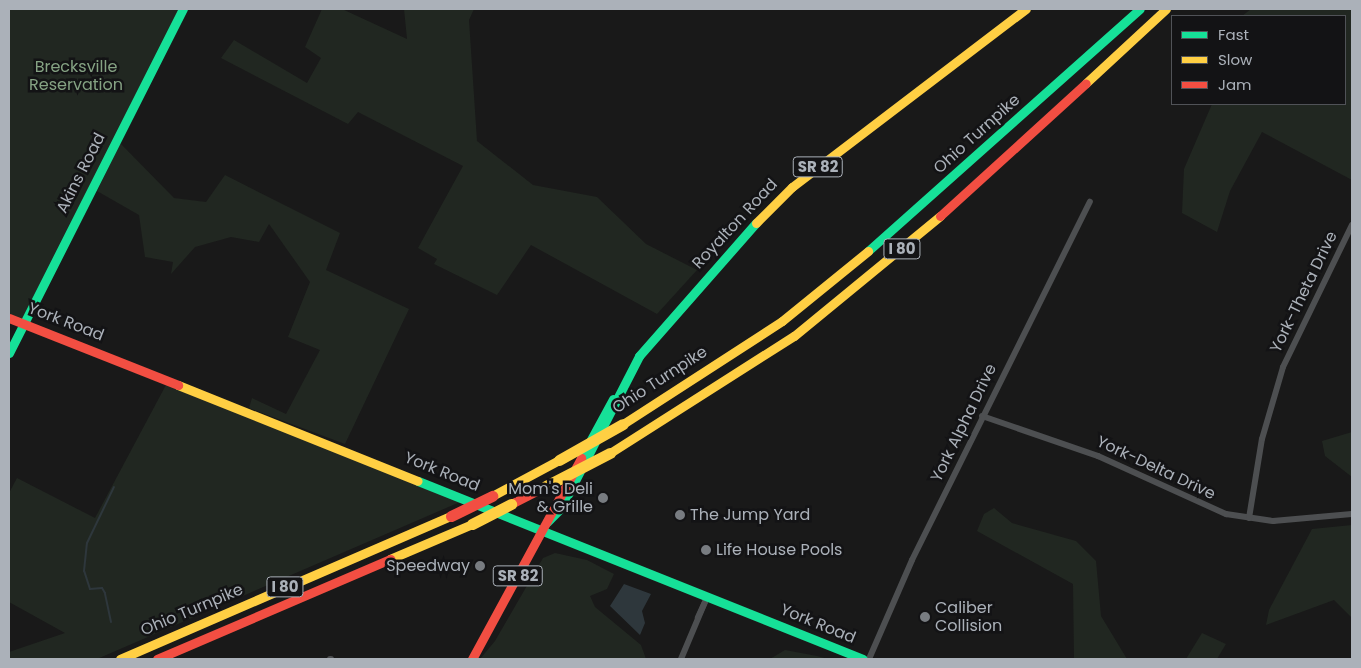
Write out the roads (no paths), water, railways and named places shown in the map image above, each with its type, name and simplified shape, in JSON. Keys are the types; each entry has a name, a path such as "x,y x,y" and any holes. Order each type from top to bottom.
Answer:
{"main road":[{"name":"Akins Road","path":"9,353 184,9"},
{"name":"Royalton Road","path":"472,659 545,526 604,409 615,397 639,356 780,198 1026,9"},
{"name":"Ohio Turnpike","path":"120,659 451,516 492,496 623,424 782,321 926,203 1140,9"},
{"name":"Ohio Turnpike","path":"157,659 472,524 610,453 794,336 934,222 1166,9"},
{"name":"York Road","path":"9,318 25,322 545,526 706,599 863,659"}],"street":[{"name":"York Alpha Drive","path":"869,659 982,416 1090,202"},
{"name":"York-Theta Drive","path":"1249,518 1262,439 1283,367 1352,225"},
{"name":"York-Delta Drive","path":"982,416 1098,456 1206,507 1249,518 1309,520 1352,514"},
{"path":"681,659 706,599"}],"waterway":[{"path":"111,622 105,593 102,588 90,589 84,571 87,543 114,487"}],"place":[{"name":"Mom's Deli & Grille","path":"603,498"},
{"name":"The Jump Yard","path":"680,515"},
{"name":"Life House Pools","path":"706,550"},
{"name":"Speedway","path":"480,566"},
{"name":"Caliber Collision","path":"925,617"}],"park label":[{"name":"Brecksville Reservation","path":"76,76"}]}
